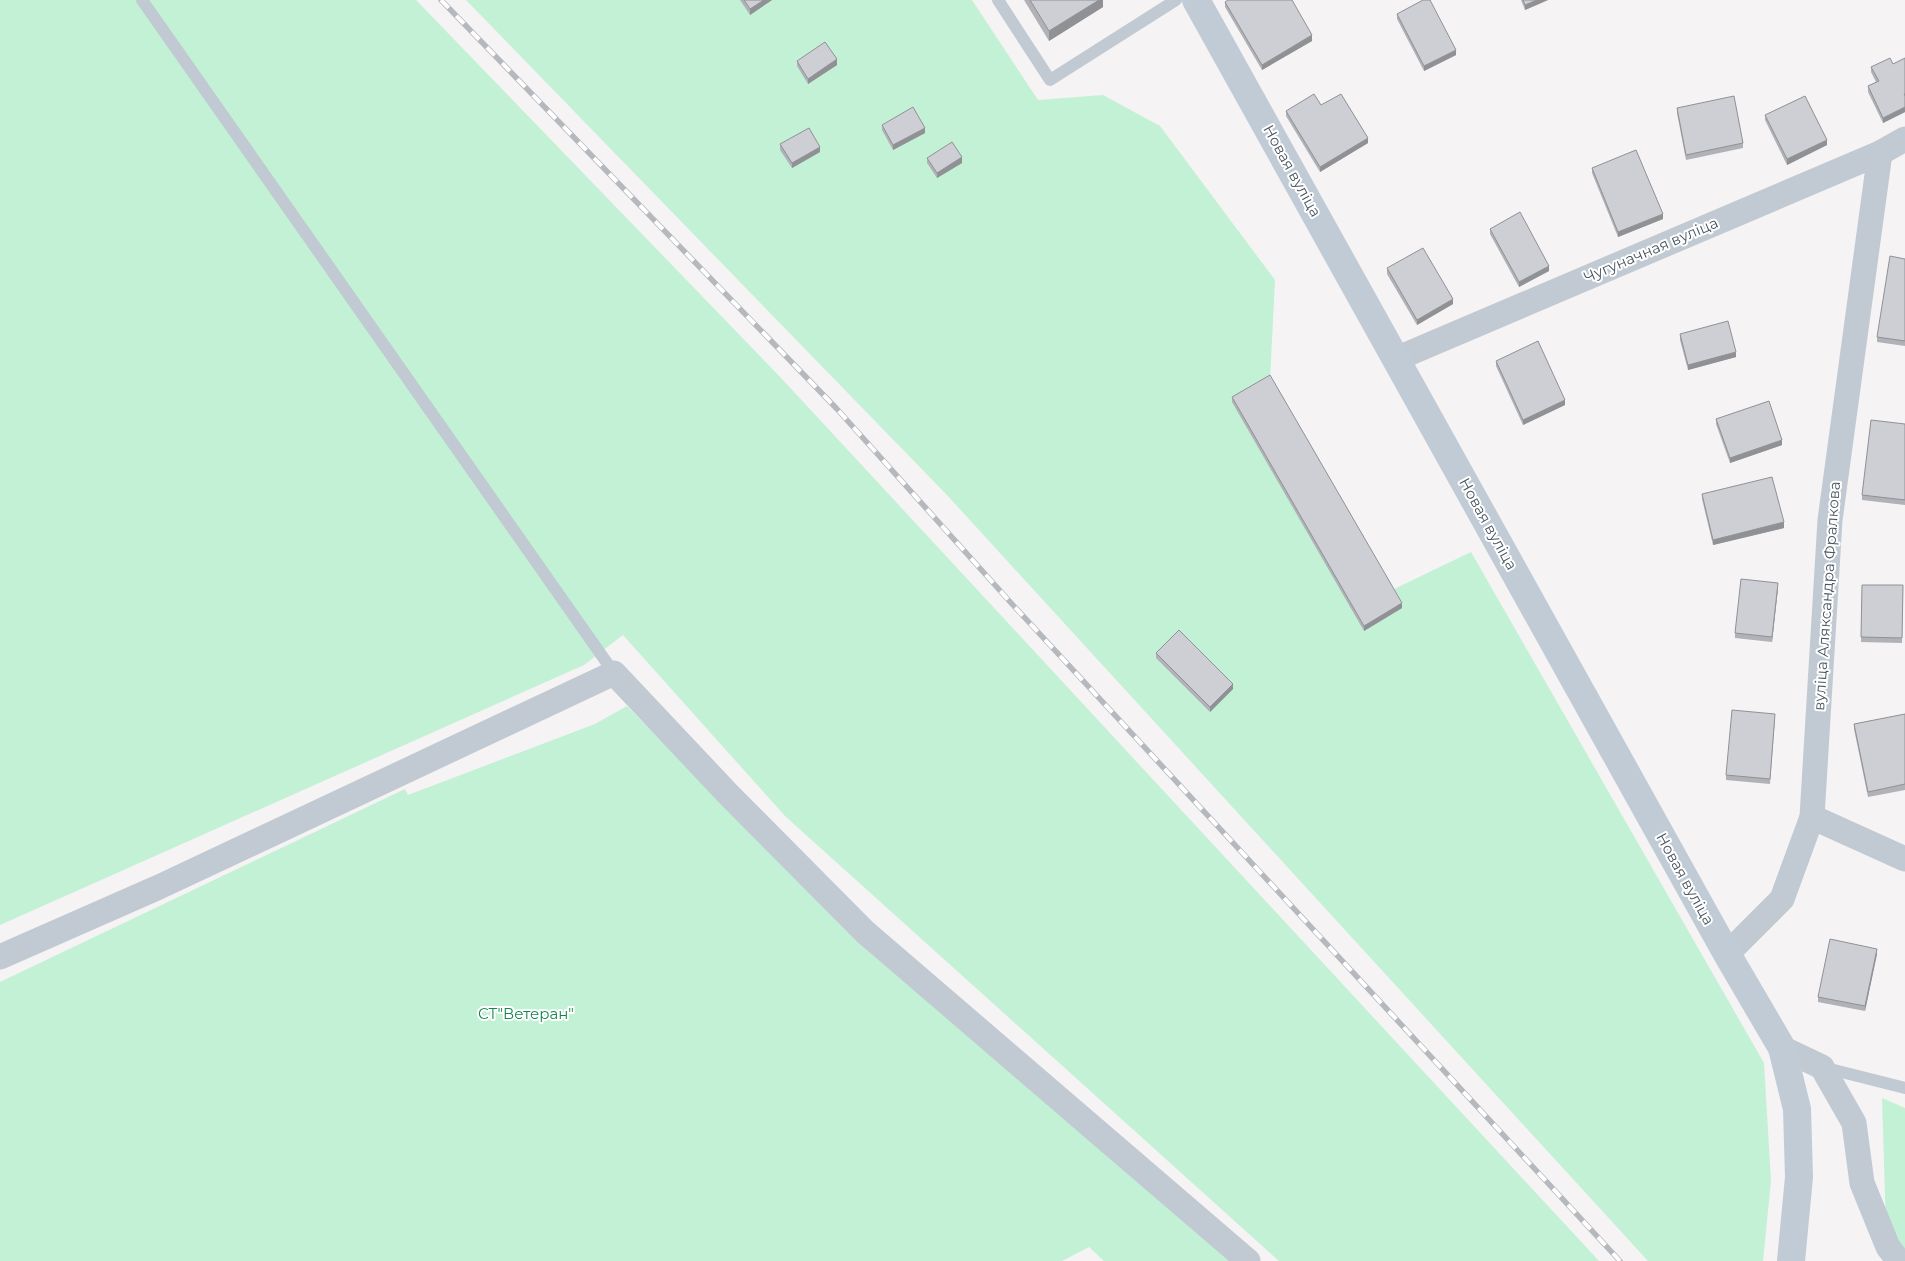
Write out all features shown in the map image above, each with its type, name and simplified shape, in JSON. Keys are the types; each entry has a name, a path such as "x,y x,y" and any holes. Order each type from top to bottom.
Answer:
{"street":[{"name":"Новая вуліца","path":"1196,0 1727,954 1782,1048 1798,1109 1798,1177 1791,1261"},
{"name":"Чугуначная вуліца","path":"1396,359 1880,153 1905,140"},
{"name":"вуліца Аляксандра Фралкова","path":"1727,954 1782,899 1812,817 1830,520 1880,153"},
{"path":"0,957 159,887 614,674 735,801 865,932 1248,1261"},
{"path":"1812,817 1905,859"},
{"path":"1782,1048 1822,1068 1854,1123 1862,1183 1888,1247 1899,1261"}],"lane":[{"path":"142,0 614,674"},
{"path":"998,0 1050,80 1176,0"},
{"path":"1822,1068 1905,1088"}],"green space":[{"path":"0,0 416,0 782,379 1599,1261 1279,1261 785,816 623,635 584,665 0,925"},
{"path":"466,0 972,0 1038,100 1103,95 1160,126 1275,280 1270,380 1392,590 1471,552 1764,1063 1771,1181 1763,1261 1648,1261 946,494"},
{"name":"СТ\"Ветеран\"","path":"627,706 860,944 1231,1261 1104,1261 1089,1247 1062,1261 0,1261 0,982 405,789 408,795 595,724"},
{"path":"1882,1098 1905,1108 1905,1251 1886,1228"}],"building":[{"path":"744,0 764,0 750,9"},
{"path":"1030,0 1099,0 1049,31"},
{"path":"1228,0 1292,0 1312,35 1262,65 1225,2"},
{"path":"1423,0 1430,0 1456,50 1424,66 1397,14"},
{"path":"1523,0 1537,0 1525,5"},
{"path":"825,42 837,59 808,79 797,61"},
{"path":"1890,58 1893,64 1905,58 1905,107 1883,118 1868,86 1879,81 1871,67"},
{"path":"1314,94 1321,105 1341,94 1368,138 1320,167 1286,111"},
{"path":"1734,96 1743,143 1686,155 1677,108"},
{"path":"1805,96 1827,140 1787,159 1765,115"},
{"path":"913,107 925,128 893,145 882,125"},
{"path":"809,128 820,147 792,163 780,144"},
{"path":"952,142 962,157 937,173 927,158"},
{"path":"1636,150 1663,214 1618,232 1592,168"},
{"path":"1520,212 1549,266 1519,282 1490,229"},
{"path":"1423,248 1453,299 1417,320 1387,268"},
{"path":"1890,256 1905,259 1905,341 1877,337"},
{"path":"1728,321 1736,352 1688,365 1680,334"},
{"path":"1538,341 1565,400 1523,420 1496,361"},
{"path":"1270,375 1402,603 1364,626 1232,397"},
{"path":"1769,401 1782,440 1730,458 1716,419"},
{"path":"1871,420 1905,424 1905,500 1862,495"},
{"path":"1772,477 1784,522 1713,540 1702,494"},
{"path":"1741,579 1778,583 1772,637 1735,633"},
{"path":"1862,585 1903,585 1902,638 1861,637"},
{"path":"1179,630 1233,684 1210,707 1156,653"},
{"path":"1732,710 1775,714 1770,779 1726,775"},
{"path":"1905,714 1905,784 1868,792 1854,724"},
{"path":"1830,939 1877,949 1865,1006 1818,997"}],"railway":[{"path":"441,0 837,409 1012,604 1620,1261"}]}
